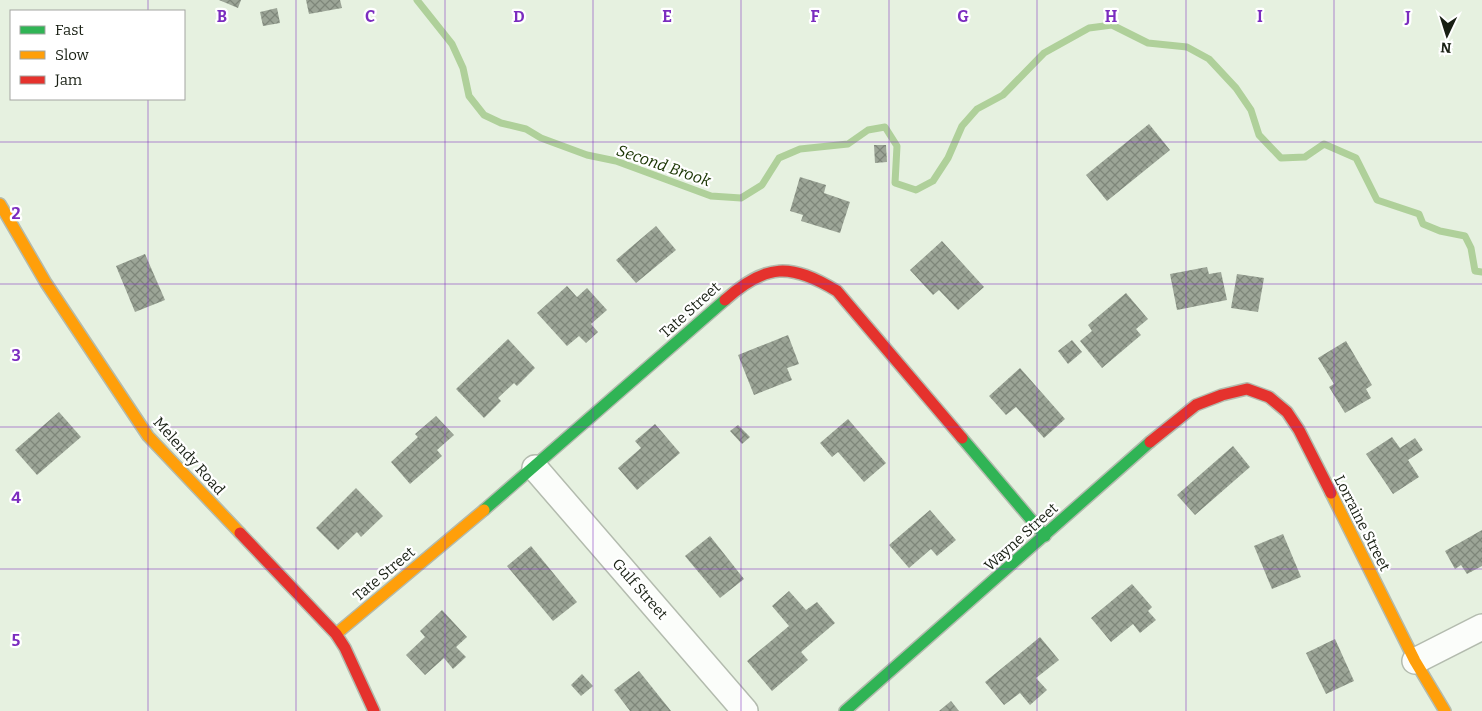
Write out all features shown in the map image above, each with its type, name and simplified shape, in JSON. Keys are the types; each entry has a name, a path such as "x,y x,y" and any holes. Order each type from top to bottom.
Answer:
{"street":[{"name":"Melendy Road","path":"0,204 46,283 148,436 336,634 345,648 374,711"},
{"name":"Tate Street","path":"336,634 535,468 736,290 764,273 793,268 816,278 837,291 1045,536"},
{"name":"Lorraine Street","path":"1222,394 1247,389 1269,397 1287,412 1299,430 1414,660 1445,711"},
{"name":"Wayne Street","path":"845,711 1045,536 1135,454 1196,405 1222,394"},
{"name":"Gulf Street","path":"535,468 745,711"},
{"path":"1414,660 1482,627"}],"building":[{"path":"219,0 241,0 238,8"},
{"path":"306,0 340,0 342,8 309,14"},
{"path":"277,8 280,23 263,26 260,12"},
{"path":"1149,124 1170,150 1107,201 1086,175"},
{"path":"874,145 886,145 887,162 875,163"},
{"path":"800,177 826,185 824,193 850,202 840,233 801,221 803,215 790,211"},
{"path":"656,226 676,250 636,283 616,260"},
{"path":"942,241 984,287 958,310 939,290 933,295 910,270"},
{"path":"145,254 165,300 135,312 116,266"},
{"path":"1207,267 1209,274 1221,272 1227,300 1177,310 1170,274"},
{"path":"1237,274 1264,278 1258,312 1231,308"},
{"path":"567,286 577,297 587,288 607,310 591,324 598,332 586,343 579,336 567,346 537,313"},
{"path":"1126,293 1148,319 1136,329 1141,335 1102,368 1080,341 1092,331 1088,325"},
{"path":"788,335 799,364 787,368 792,380 754,395 738,355"},
{"path":"508,339 535,368 517,386 514,383 498,398 501,401 484,418 456,389"},
{"path":"1072,340 1082,352 1068,364 1058,351"},
{"path":"1346,341 1372,385 1366,389 1371,398 1345,413 1329,387 1334,384 1318,358"},
{"path":"1020,368 1065,419 1044,438 1016,407 1006,415 989,396"},
{"path":"59,412 81,437 37,475 15,450"},
{"path":"436,416 454,435 437,450 442,456 410,484 391,462 418,437 415,434"},
{"path":"848,419 886,463 864,482 838,452 832,457 820,443"},
{"path":"655,424 680,453 637,490 618,468 641,448 635,441"},
{"path":"738,425 750,437 742,444 730,431"},
{"path":"1392,437 1400,448 1415,438 1423,450 1408,460 1419,477 1393,494 1366,454"},
{"path":"1233,446 1250,467 1195,515 1177,495"},
{"path":"356,488 383,516 361,537 357,532 338,550 316,528"},
{"path":"930,510 956,540 937,556 931,549 909,568 889,545"},
{"path":"1482,530 1482,566 1467,574 1461,565 1455,569 1445,551"},
{"path":"1283,534 1301,577 1272,589 1254,546"},
{"path":"710,536 744,579 720,598 685,556"},
{"path":"531,546 577,602 553,621 507,566"},
{"path":"1132,584 1152,607 1148,611 1156,620 1140,633 1133,624 1111,642 1091,618"},
{"path":"789,591 806,610 817,602 835,623 801,652 808,660 772,691 747,661 789,626 772,606"},
{"path":"442,610 467,637 456,647 466,657 453,669 444,658 425,675 406,655 425,637 420,631"},
{"path":"1040,637 1059,660 1036,678 1047,690 1030,705 1020,693 1004,705 985,682"},
{"path":"1335,639 1354,681 1326,694 1306,653"},
{"path":"639,671 671,711 630,711 614,690"},
{"path":"582,674 593,686 581,696 571,685"},
{"path":"951,701 959,711 939,711"}],"waterway":[{"name":"Second Brook","path":"417,0 452,44 463,68 469,96 484,115 501,123 526,129 541,138 587,155 616,161 711,196 741,198 762,185 779,158 800,149 848,144 868,130 885,127 897,146 895,183 916,190 933,181 948,158 962,126 977,109 1003,95 1044,53 1089,28 1112,25 1148,43 1187,47 1209,59 1236,88 1251,110 1259,135 1281,158 1305,157 1324,144 1356,158 1377,200 1419,214 1423,224 1440,231 1465,236 1471,248 1475,271 1482,272"}],"traffic: fast":[{"path":"484,510 725,300"},
{"path":"962,438 1045,536"},
{"path":"845,711 1150,442"}],"traffic: slow":[{"path":"0,204 46,283 148,436 240,533"},
{"path":"1331,493 1415,661 1445,711"},
{"path":"336,634 484,510"}],"traffic: jam":[{"path":"725,300 753,279 779,271 806,275 837,291 962,438"},
{"path":"1150,442 1196,405 1222,395 1247,389 1269,397 1287,412 1299,430 1331,493"},
{"path":"240,533 336,634 345,648 374,711"}]}
